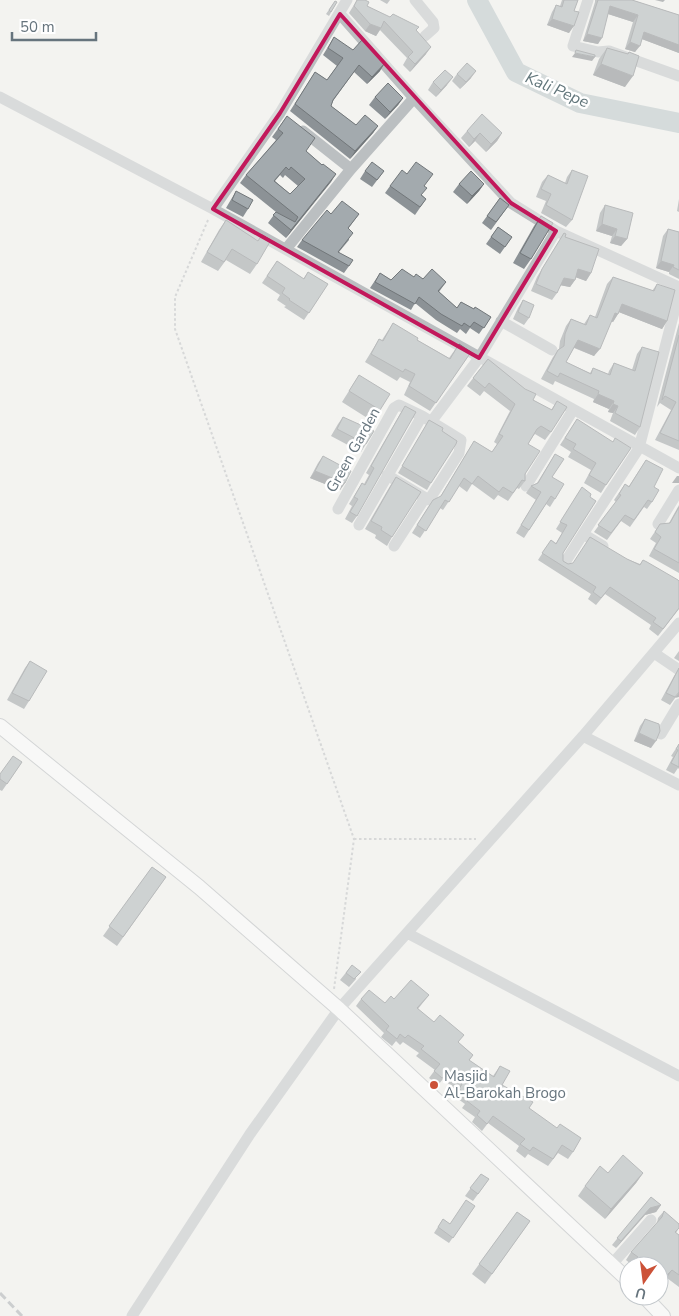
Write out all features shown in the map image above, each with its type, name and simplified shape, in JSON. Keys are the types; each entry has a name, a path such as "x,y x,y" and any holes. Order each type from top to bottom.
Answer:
{"main road":[{"path":"0,726 198,887 336,1006 619,1270"},
{"path":"654,1306 663,1316"}],"street":[{"path":"213,209 287,118 346,0"},
{"path":"414,0 433,22 434,28 425,36"},
{"path":"588,0 573,46 598,52 609,51 679,76"},
{"path":"340,14 511,203 556,231 679,287"},
{"path":"0,97 213,209 639,448 679,468"},
{"path":"286,249 351,169 414,98"},
{"path":"287,118 351,169"},
{"path":"359,525 387,475 427,419 479,358 556,231"},
{"path":"564,564 639,448 679,293"},
{"path":"501,321 552,350"},
{"name":"Green Garden","path":"338,509 394,408 399,405 404,406 461,440 462,446 431,499 425,498 394,546"},
{"path":"526,486 573,410"},
{"path":"387,475 425,498"},
{"path":"658,524 679,490"},
{"path":"583,534 609,550"},
{"path":"132,1316 336,1006 407,933 583,736 679,623"},
{"path":"654,652 679,670"},
{"path":"661,734 679,704"},
{"path":"583,736 679,785"},
{"path":"407,933 679,1076"},
{"path":"613,1264 651,1220"}],"path":[{"path":"213,209 180,280 174,312 175,329 354,839 336,1006"},
{"path":"354,839 489,839"}],"highlighted area":[{"path":"340,14 511,203 556,231 479,358 213,209 280,113"}],"building":[{"path":"357,0 365,0 369,2 367,6 390,17 393,14 419,27 416,30 431,47 415,64 408,57 413,52 384,21 381,28 370,24 354,6"},
{"path":"564,0 578,0 574,11 579,12 574,26 552,19 556,5 562,7"},
{"path":"598,0 632,0 679,15 679,45 644,32 640,46 630,42 638,15 610,6 602,38 587,34"},
{"path":"335,1 337,2 331,12 329,10"},
{"path":"334,37 353,50 362,40 385,63 372,77 359,65 333,100 331,106 356,125 365,115 378,126 355,151 295,104 315,72 327,80 343,58 328,48"},
{"path":"607,48 639,56 633,76 601,64"},
{"path":"576,50 595,55 595,57 575,53"},
{"path":"467,63 476,71 466,82 457,74"},
{"path":"445,70 453,77 441,90 433,82"},
{"path":"388,83 403,98 390,112 375,97"},
{"path":"482,114 502,133 491,144 480,133 474,139 467,131"},
{"path":"287,116 315,138 306,151 336,174 291,230 273,215 276,212 295,222 298,217 246,175 283,133 278,129","holes":["286,167 289,170 291,167 305,179 290,194 274,181"]},
{"path":"372,162 384,171 377,180 365,171"},
{"path":"416,162 433,174 424,186 427,188 421,195 426,199 420,207 390,186 402,170 407,174"},
{"path":"572,170 588,176 572,220 546,205 551,194 541,189 548,175 567,184"},
{"path":"471,171 484,184 472,196 459,184"},
{"path":"236,191 253,200 248,209 232,200"},
{"path":"500,198 509,205 496,222 487,216"},
{"path":"342,201 359,214 348,228 353,233 338,252 353,260 349,266 302,240 327,210 331,214"},
{"path":"605,205 633,213 627,239 615,236 617,229 602,224"},
{"path":"541,216 553,223 531,259 520,253"},
{"path":"226,220 258,241 262,235 271,240 257,264 232,249 224,262 207,252"},
{"path":"498,227 512,237 505,247 491,237"},
{"path":"668,229 679,232 679,270 673,267 674,265 661,261"},
{"path":"564,233 566,234 565,237 599,249 591,273 578,269 575,280 564,278 557,293 536,284 542,269"},
{"path":"277,261 304,279 308,272 328,284 309,313 289,300 282,293 285,288 267,276"},
{"path":"402,269 414,277 416,274 423,279 432,269 446,282 438,291 457,308 461,302 474,309 475,307 491,317 484,328 474,322 470,327 464,323 462,326 441,314 419,297 415,304 375,282 380,273 391,280"},
{"path":"613,277 654,291 657,284 675,290 667,321 622,304 618,314 615,313 600,349 578,340 566,362 591,374 593,368 610,375 614,363 635,371 642,347 659,352 640,427 615,413 618,406 613,404 614,401 598,394 599,391 560,373 558,377 547,371 558,350 564,346 565,334 571,319 586,325 590,315 597,318"},
{"path":"523,300 534,305 529,318 518,312"},
{"path":"393,323 418,338 417,340 450,359 459,344 471,352 436,403 409,386 415,374 405,369 403,372 371,354 379,339 383,341"},
{"path":"679,335 679,441 660,433 676,402 665,396 662,400"},
{"path":"488,359 525,389 536,394 533,400 552,410 557,401 567,407 551,432 541,426 537,429 528,444 540,451 525,474 525,481 522,480 513,493 503,487 499,492 478,476 472,484 464,478 449,502 445,500 426,531 417,525 433,500 441,496 474,441 492,452 503,436 499,434 515,404 489,383 485,388 473,378"},
{"path":"359,375 390,394 380,410 349,391"},
{"path":"405,406 416,412 357,516 350,512 358,499 354,497 362,483 365,485 374,468 371,466"},
{"path":"343,417 374,431 366,444 337,429"},
{"path":"577,419 613,442 615,438 631,448 606,485 589,475 596,463 573,449 576,444 565,438"},
{"path":"429,420 443,428 442,431 457,441 431,483 402,466"},
{"path":"555,454 564,459 552,477 564,484 555,499 551,496 529,530 521,525 541,492 531,486 538,483"},
{"path":"323,456 351,471 345,483 315,471"},
{"path":"646,460 663,469 654,487 659,490 652,502 648,500 634,520 625,515 611,533 598,525 621,495 619,494 625,484 629,487"},
{"path":"396,477 421,492 392,537 381,530 382,527 371,521"},
{"path":"582,487 596,501 563,553 563,561 568,564 573,563 590,537 627,559 640,565 643,560 678,580 679,608 663,629 653,622 656,618 610,587 601,598 593,592 596,587 542,553 551,540 556,544 567,525 560,522"},
{"path":"679,507 679,563 654,549 661,537 655,532 660,524 670,523"},
{"path":"30,661 47,671 29,701 12,693"},
{"path":"679,668 679,692 675,697 666,693"},
{"path":"645,719 659,724 660,731 656,741 639,733"},
{"path":"679,744 679,767 671,763"},
{"path":"13,756 22,762 7,784 0,779 0,774"},
{"path":"152,867 166,877 123,937 109,926"},
{"path":"352,965 361,972 354,979 346,973"},
{"path":"411,980 429,995 417,1008 434,1022 440,1015 464,1035 458,1042 473,1055 469,1060 494,1077 500,1066 510,1071 502,1085 533,1102 529,1108 557,1128 560,1124 581,1138 573,1152 562,1145 553,1159 533,1147 530,1151 520,1144 525,1139 493,1116 487,1124 477,1115 480,1111 467,1101 470,1097 459,1089 462,1084 448,1072 442,1078 434,1071 440,1064 421,1049 424,1046 408,1035 405,1038 400,1034 397,1039 386,1030 389,1026 361,999 369,990 385,1003 391,996 394,999"},
{"path":"623,1155 643,1173 611,1209 585,1186 600,1166 608,1173"},
{"path":"481,1174 489,1179 478,1194 470,1188"},
{"path":"651,1197 661,1205 650,1208 621,1241 617,1238"},
{"path":"466,1200 475,1206 453,1238 438,1227 443,1219 450,1224"},
{"path":"664,1211 679,1224 679,1228 675,1232 679,1235 679,1275 672,1270 669,1273 669,1256 637,1256 631,1252 662,1217"},
{"path":"517,1212 530,1221 492,1274 479,1264"}],"waterway":[{"name":"Kali Pepe","path":"477,0 516,72 580,103 679,123"}],"railway":[{"path":"0,1293 22,1316"}],"place":[{"name":"Masjid Al-Barokah Brogo","path":"434,1085"}]}
